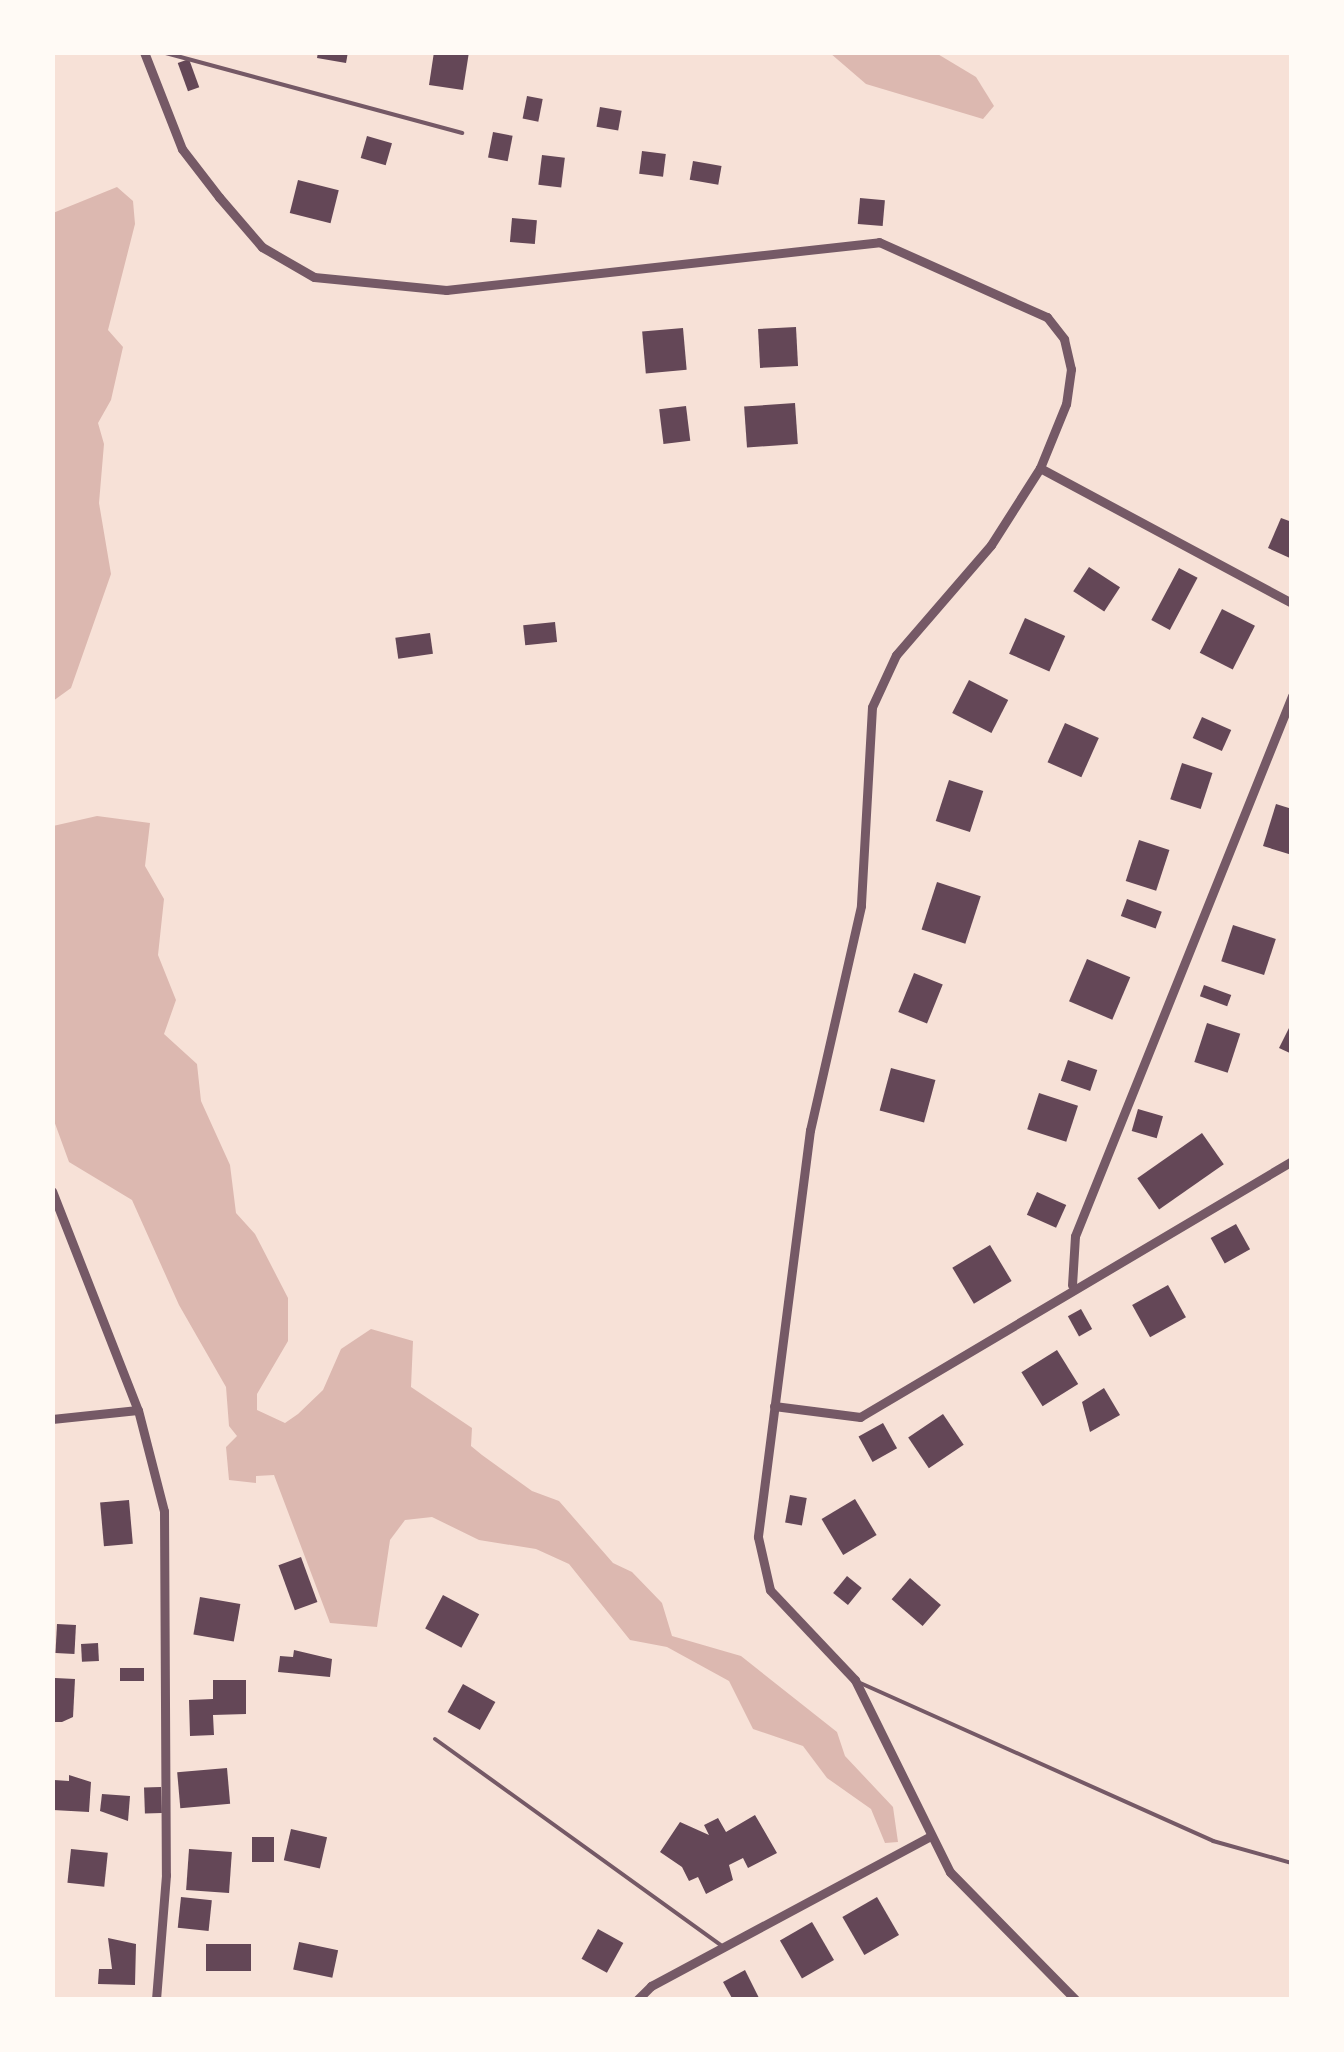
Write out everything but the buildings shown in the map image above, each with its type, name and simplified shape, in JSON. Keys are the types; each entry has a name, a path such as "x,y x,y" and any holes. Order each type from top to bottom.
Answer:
{"street":[{"path":"144,52 182,148 219,197 262,247 314,277 446,290 859,241 900,249 1047,317 1064,339 1071,369 1066,404 1040,468 991,545 896,656 872,707 861,906 810,1130 774,1406 760,1566 770,1590 855,1680 929,1838 979,1904 1076,2000"},
{"path":"1040,468 1292,603"},
{"path":"1072,1285 1075,1236 1292,696"},
{"path":"774,1406 860,1418 1072,1285 1292,1160"},
{"path":"52,1190 138,1410 164,1511 169,1603 166,1875 156,2000"},
{"path":"52,1419 138,1410"},
{"path":"637,2000 724,1948 929,1838"}],"lane":[{"path":"162,52 462,133"},
{"path":"855,1680 1213,1841 1292,1863"},
{"path":"435,1738 724,1948"}],"shaded area":[{"path":"830,53 936,53 976,77 994,106 983,119 866,84"},
{"path":"117,187 133,201 135,224 108,330 123,347 111,400 98,423 104,444 99,503 111,574 71,688 53,701 53,213"},
{"path":"97,816 150,823 145,866 164,899 158,955 176,1000 164,1034 197,1064 201,1101 230,1165 236,1213 255,1234 288,1298 288,1341 257,1394 257,1410 285,1423 298,1414 323,1390 341,1349 371,1329 413,1341 411,1387 472,1428 471,1446 482,1455 532,1491 559,1501 613,1563 632,1572 662,1603 672,1636 741,1656 837,1732 845,1756 893,1807 898,1842 885,1843 871,1809 827,1778 803,1746 753,1729 729,1681 667,1647 630,1640 569,1564 536,1549 479,1540 432,1517 405,1520 390,1540 377,1627 330,1623 274,1475 256,1476 256,1483 229,1480 226,1447 237,1436 229,1426 226,1387 179,1305 132,1200 69,1162 53,1118 53,826"}]}
